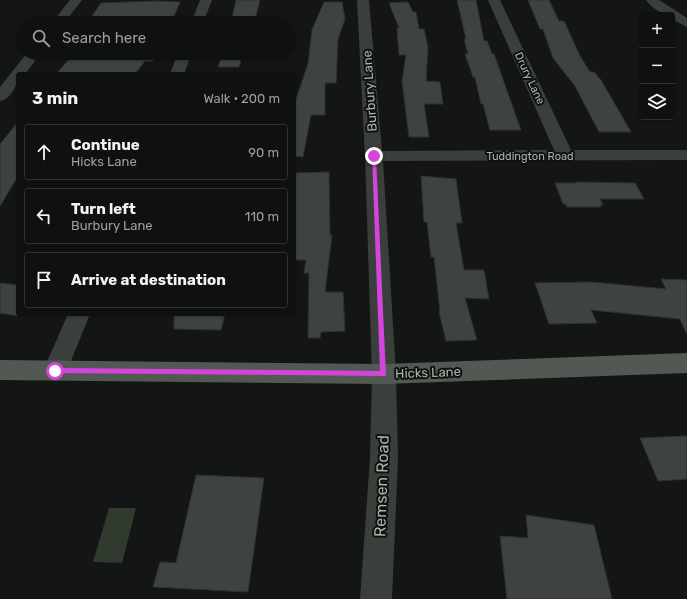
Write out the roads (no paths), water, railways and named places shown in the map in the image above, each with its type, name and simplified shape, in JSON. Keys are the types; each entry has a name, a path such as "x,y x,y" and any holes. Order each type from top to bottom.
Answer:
{"main road":[{"name":"Hicks Lane","path":"0,370 384,374 687,363"}],"street":[{"path":"63,16 76,0"},
{"path":"200,16 206,0"},
{"name":"Burbury Lane","path":"363,0 374,156 384,374"},
{"name":"Drury Lane","path":"494,0 565,156"},
{"path":"652,0 665,10 687,23"},
{"path":"19,72 29,60"},
{"path":"178,72 182,60"},
{"path":"0,97 16,76"},
{"name":"Tuddington Road","path":"374,156 687,155"},
{"path":"55,371 78,316"},
{"name":"Remsen Road","path":"376,599 384,458 384,374"}]}
